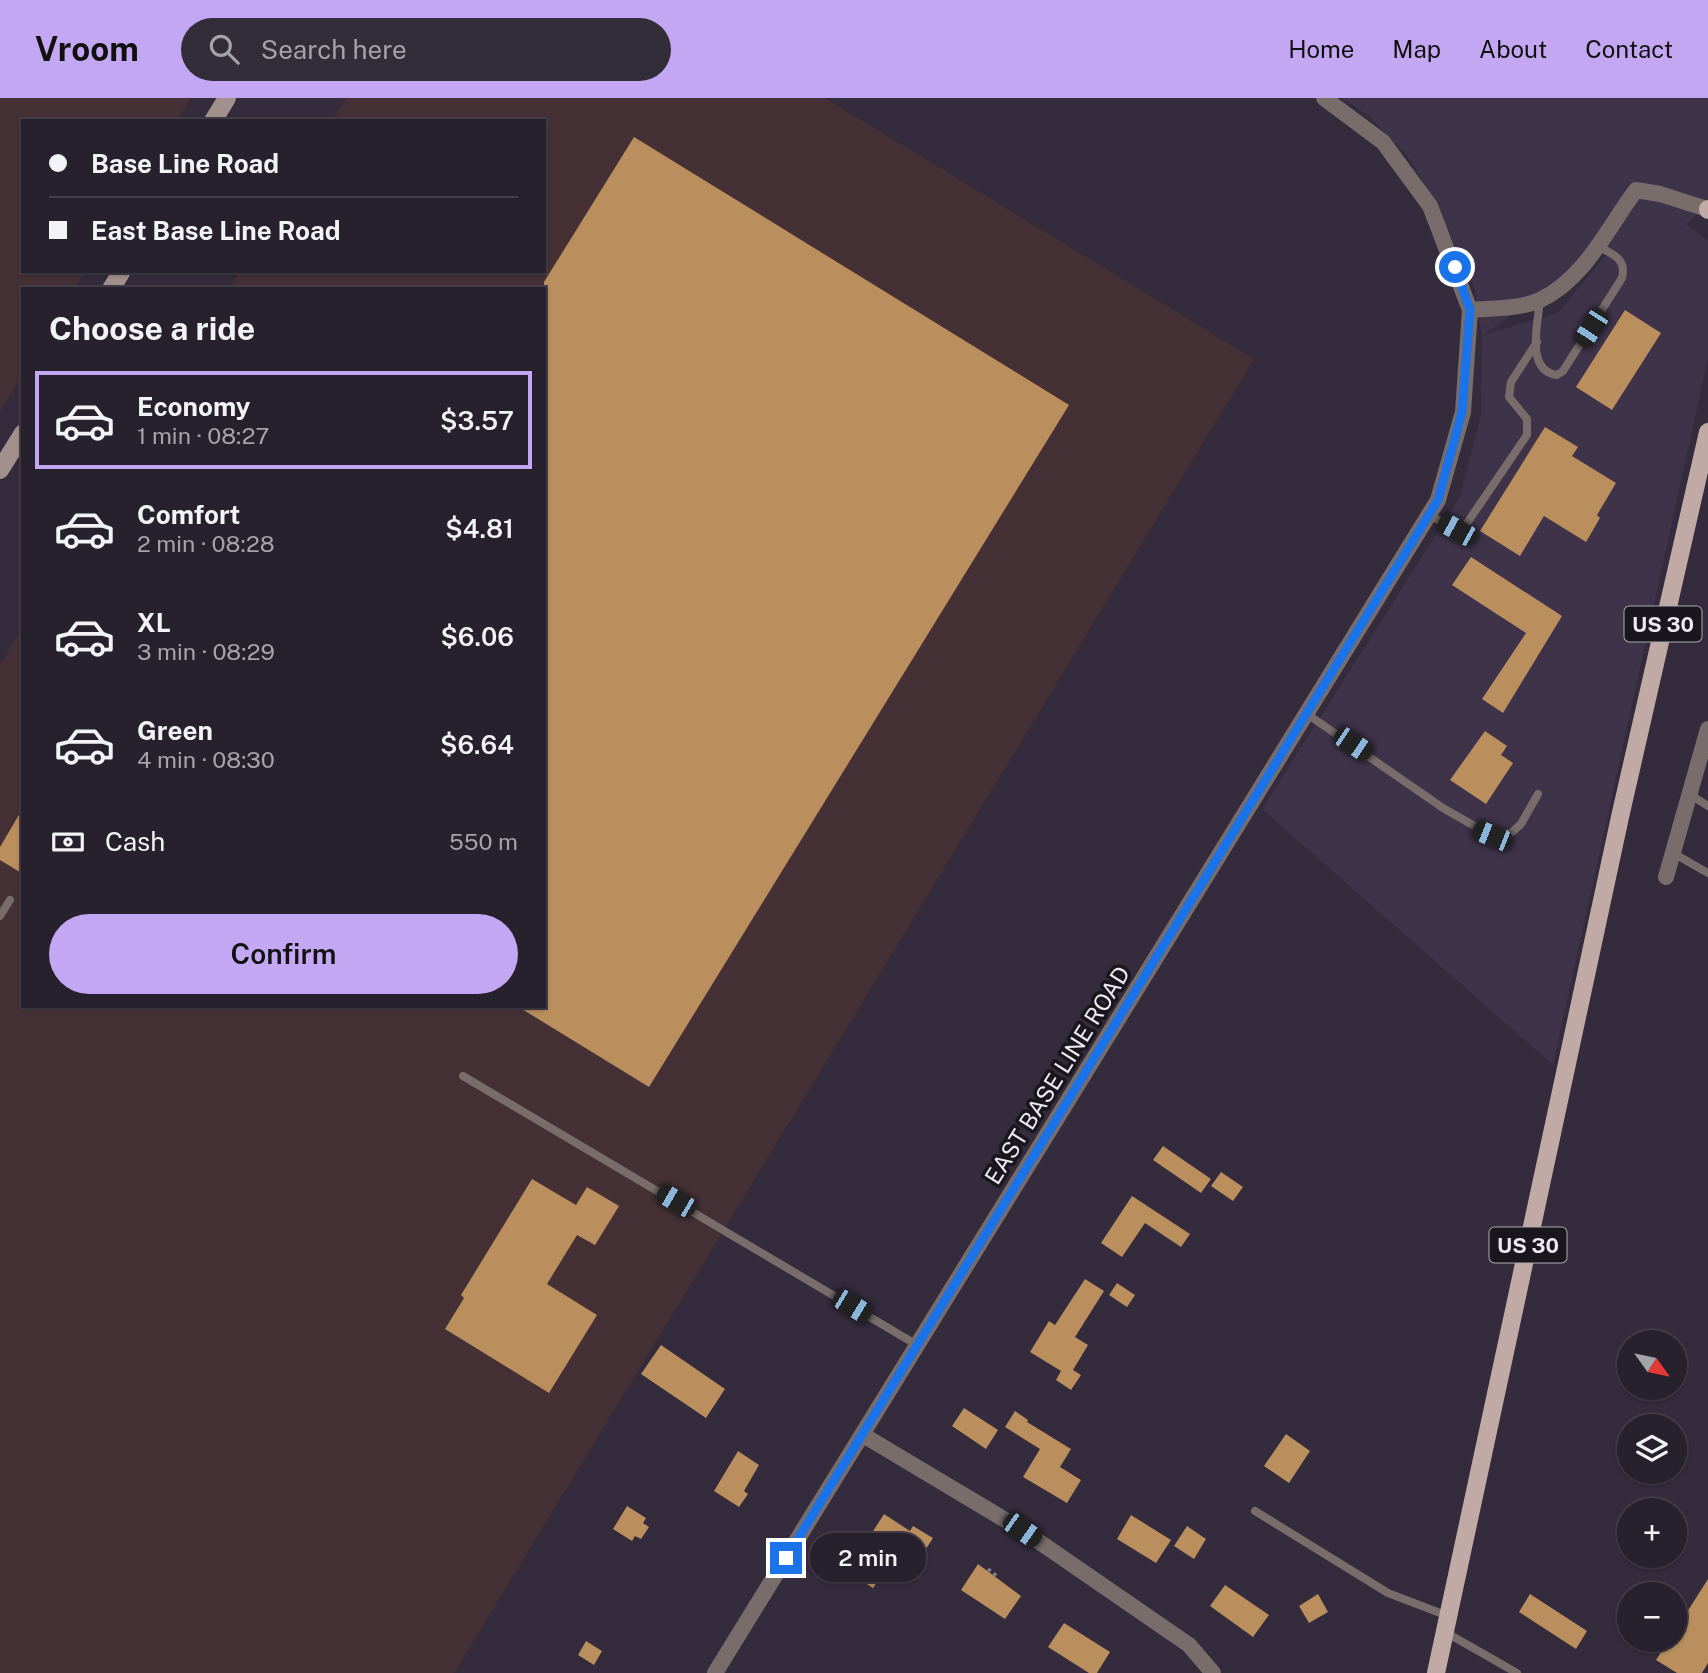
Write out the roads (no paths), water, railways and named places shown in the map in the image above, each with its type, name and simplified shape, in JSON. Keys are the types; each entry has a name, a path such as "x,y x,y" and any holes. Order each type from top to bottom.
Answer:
{"main road":[{"name":"US 30","path":"1436,1673 1617,830 1708,432"}],"street":[{"path":"214,119 227,98"},
{"path":"1324,98 1383,142 1430,206 1470,310 1540,300 1564,283 1597,246 1636,190 1660,194 1708,209"},
{"name":"EAST BASE LINE ROAD","path":"715,1673 1438,500 1462,412 1470,310"},
{"path":"0,470 21,436"},
{"path":"1666,877 1708,729"},
{"path":"863,1434 1022,1530 1189,1645 1213,1673"}],"lane":[{"path":"1540,300 1537,342 1540,366 1552,375 1560,374 1622,278 1624,267 1620,259 1597,246"},
{"path":"1429,515 1457,530 1463,529 1527,435 1527,419 1509,397 1511,382 1537,342"},
{"path":"1307,714 1443,808 1492,836 1511,833 1521,824 1538,794"},
{"path":"1689,794 1708,806"},
{"path":"1673,853 1708,873"},
{"path":"0,916 10,900"},
{"path":"464,1076 917,1345"},
{"path":"1255,1511 1388,1593 1446,1624 1517,1673"}]}
